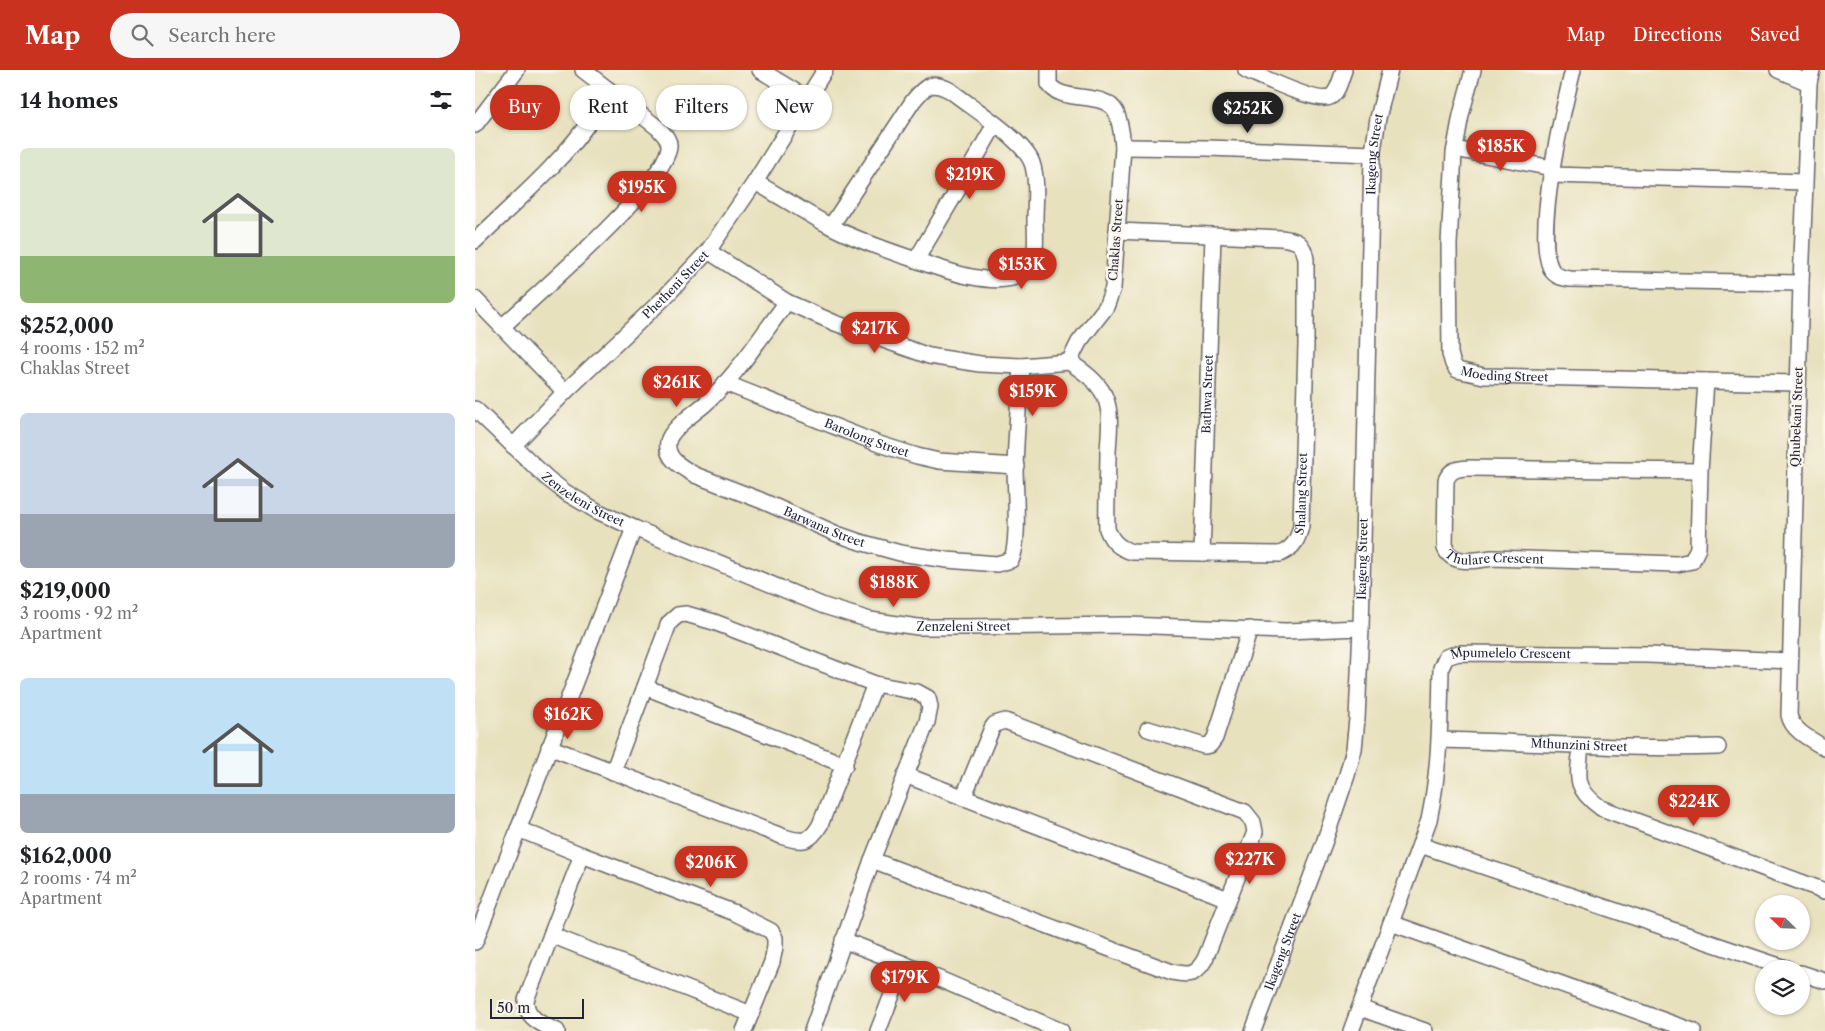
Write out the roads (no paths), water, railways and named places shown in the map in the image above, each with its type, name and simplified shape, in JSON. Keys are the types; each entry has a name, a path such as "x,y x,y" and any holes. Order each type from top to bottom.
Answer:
{"street":[{"path":"475,125 517,70"},
{"path":"583,70 603,85"},
{"path":"760,70 784,85"},
{"name":"Phetheni Street","path":"814,85 825,70"},
{"path":"1049,70 1049,84 1055,90 1100,101 1115,111 1121,126 1123,147 1373,154"},
{"path":"1246,70 1295,91 1315,98 1326,99 1335,91 1344,70"},
{"name":"Ikageng Street","path":"1253,1031 1320,853 1354,749 1361,628 1373,154 1378,118 1390,70"},
{"name":"Moeding Street","path":"1473,70 1461,115 1455,149 1451,196 1449,272 1450,354 1457,370 1484,376 1798,382"},
{"path":"1573,70 1552,171 1545,234 1551,269 1557,276 1570,279 1801,283"},
{"path":"1778,70 1811,77"},
{"name":"Qhubekani Street","path":"1811,77 1801,283 1790,719 1803,734 1825,748"},
{"path":"755,182 831,226 869,244 971,277 986,279 1009,278 1025,273 1033,258 1035,234 1034,172 1032,162 1026,152 995,124 951,91 934,84 925,88 913,101 831,226"},
{"path":"503,326 615,221 658,169 666,156 669,147 668,139 646,119"},
{"path":"916,260 995,124"},
{"path":"475,241 549,169 582,130"},
{"name":"Phetheni Street","path":"513,446 708,251 755,182 786,130"},
{"name":"Chaklas Street","path":"1069,362 1079,342 1106,307 1111,297 1115,274 1123,147"},
{"path":"1455,149 1552,171 1805,182"},
{"name":"Shalang Street","path":"1069,362 1082,370 1097,385 1104,395 1107,404 1109,424 1107,529 1110,537 1122,549 1132,552 1280,554 1287,551 1295,543 1301,526 1306,335 1306,259 1304,248 1297,241 1286,238 1117,231"},
{"name":"Bathwa Street","path":"1203,554 1213,236"},
{"path":"708,251 787,302 851,329 929,356 979,364 1021,366 1069,362"},
{"path":"475,298 565,392"},
{"path":"725,383 787,302"},
{"name":"Barwana Street","path":"725,383 708,402 674,431 668,442 671,457 677,464 695,475 860,542 900,553 947,560 997,564 1011,560 1014,554 1015,466 1021,366"},
{"name":"Thulare Crescent","path":"1699,471 1457,469 1449,474 1446,480 1445,548 1449,556 1457,560 1492,558 1689,563 1694,559 1699,548 1699,471 1706,381"},
{"name":"Barolong Street","path":"725,383 879,444 917,456 939,461 1015,466"},
{"name":"Zenzeleni Street","path":"475,409 532,465 565,492 597,511 824,606 870,620 927,627 1127,625 1286,631 1361,628"},
{"path":"475,942 634,528"},
{"path":"613,772 664,632 669,623 678,615 685,614 714,622 875,684 924,694 930,703 930,714 872,860 812,1031"},
{"path":"1148,729 1204,746 1211,745 1215,738 1250,629"},
{"name":"Mpumelelo Crescent","path":"1351,1031 1429,820 1434,796 1440,740 1441,668 1446,657 1459,653 1648,655 1790,661"},
{"path":"549,747 784,838 799,841 814,834 820,825 875,684"},
{"path":"645,687 845,765"},
{"path":"872,860 1180,974 1190,974 1200,968 1255,832 1253,822 1245,812 1005,721 995,724 989,732 963,798"},
{"name":"Mthunzini Street","path":"1440,740 1519,741 1581,746 1718,747"},
{"path":"1581,746 1578,773 1580,784 1588,799 1601,808 1617,816 1825,891"},
{"path":"905,775 1227,899"},
{"path":"518,829 582,856 735,913 771,931 775,938 773,954 744,1031"},
{"path":"1420,845 1761,960"},
{"path":"557,1031 536,1021 529,1014 526,1004 582,856"},
{"path":"1391,923 1693,1031"},
{"path":"551,935 751,1014"},
{"path":"843,940 1061,1031"},
{"path":"878,1031 904,964"},
{"path":"1810,976 1825,981"},
{"path":"1360,1008 1425,1031"}]}
